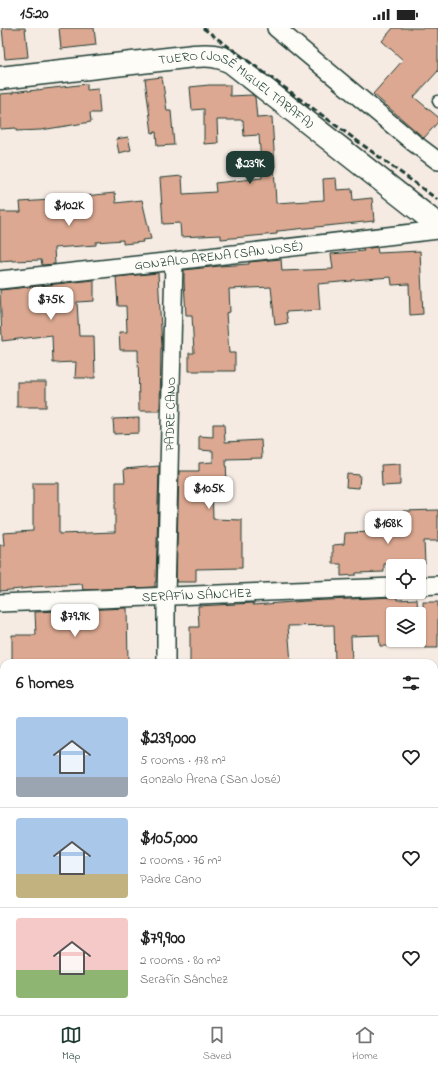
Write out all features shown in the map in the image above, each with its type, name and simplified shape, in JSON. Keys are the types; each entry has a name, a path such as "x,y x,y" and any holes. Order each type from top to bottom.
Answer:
{"main road":[{"name":"TUERO (JOSÉ MIGUEL TARAFA)","path":"0,78 194,56 212,55 223,57 438,225"}],"street":[{"path":"276,28 414,143 438,161"},
{"name":"GONZALO ARENA (SAN JOSÉ)","path":"0,280 438,230"},
{"name":"PADRE CANO","path":"166,659 166,596 174,261"},
{"path":"426,586 438,585"},
{"name":"SERAFÍN SÁNCHEZ","path":"0,603 386,587"}],"lane":[{"path":"438,100 436,101 438,103"}],"building":[{"path":"2,28 25,28 28,57 5,59"},
{"path":"59,28 94,28 96,45 61,49"},
{"path":"393,28 438,28 438,71 414,97 438,117 438,122 424,138 373,94 403,60 382,41"},
{"path":"162,77 167,111 171,111 174,145 157,146 156,132 152,133 145,79"},
{"path":"87,84 87,90 98,89 100,113 90,113 91,122 41,130 16,131 16,128 0,129 0,94"},
{"path":"230,85 230,96 252,95 255,97 257,118 272,117 276,203 324,200 323,179 336,178 337,190 352,189 353,200 372,198 374,221 277,231 277,234 221,239 221,235 181,237 180,223 163,224 160,178 182,176 183,194 216,192 215,183 262,178 259,135 244,136 243,120 217,120 218,143 204,144 204,109 192,110 190,87"},
{"path":"128,137 131,150 119,153 116,139"},
{"path":"115,193 116,203 142,200 151,239 142,240 143,242 123,244 123,240 96,242 96,245 54,248 55,264 42,265 41,260 0,261 0,212 21,212 20,202 51,200 52,203 84,201 84,196"},
{"path":"377,247 378,253 420,251 423,314 410,315 409,284 392,285 391,277 318,284 320,310 286,312 288,323 275,325 271,287 229,289 230,312 226,313 229,353 235,353 235,371 189,371 189,353 194,353 192,315 186,315 184,270 249,264 249,262 281,259 282,271 333,269 331,254 364,251 363,249"},
{"path":"158,273 162,348 160,411 139,411 138,350 120,350 119,332 127,332 126,306 118,306 116,277"},
{"path":"94,280 94,301 77,302 79,336 94,336 95,378 75,378 76,362 53,363 52,335 2,341 0,290"},
{"path":"17,382 46,382 46,407 17,407"},
{"path":"139,418 139,433 114,434 113,419"},
{"path":"213,424 224,424 225,442 261,440 262,458 226,459 227,486 212,487 213,519 242,520 242,568 196,569 196,582 176,582 179,471 199,471 199,463 213,462 213,451 199,450 199,436 213,437"},
{"path":"400,464 400,485 382,486 381,465"},
{"path":"159,466 155,587 83,590 82,584 31,587 0,591 0,545 4,545 3,533 33,531 33,483 59,483 59,534 115,532 116,482 125,482 124,469"},
{"path":"347,474 360,475 359,488 346,487"},
{"path":"438,510 438,541 424,541 425,559 386,559 386,564 384,564 384,572 356,573 356,575 341,576 341,564 333,564 333,545 344,544 345,533 404,531 403,511"},
{"path":"386,597 386,599 397,600 417,599 418,607 386,607 386,646 380,646 379,635 351,636 352,659 335,659 334,625 288,626 291,659 190,659 190,627 199,627 198,606 254,603 253,605"},
{"path":"423,602 438,602 438,648 425,648 426,607 423,607"},
{"path":"127,608 128,659 12,659 12,635 36,635 35,612"}],"railway":[{"path":"203,28 438,200"}]}
